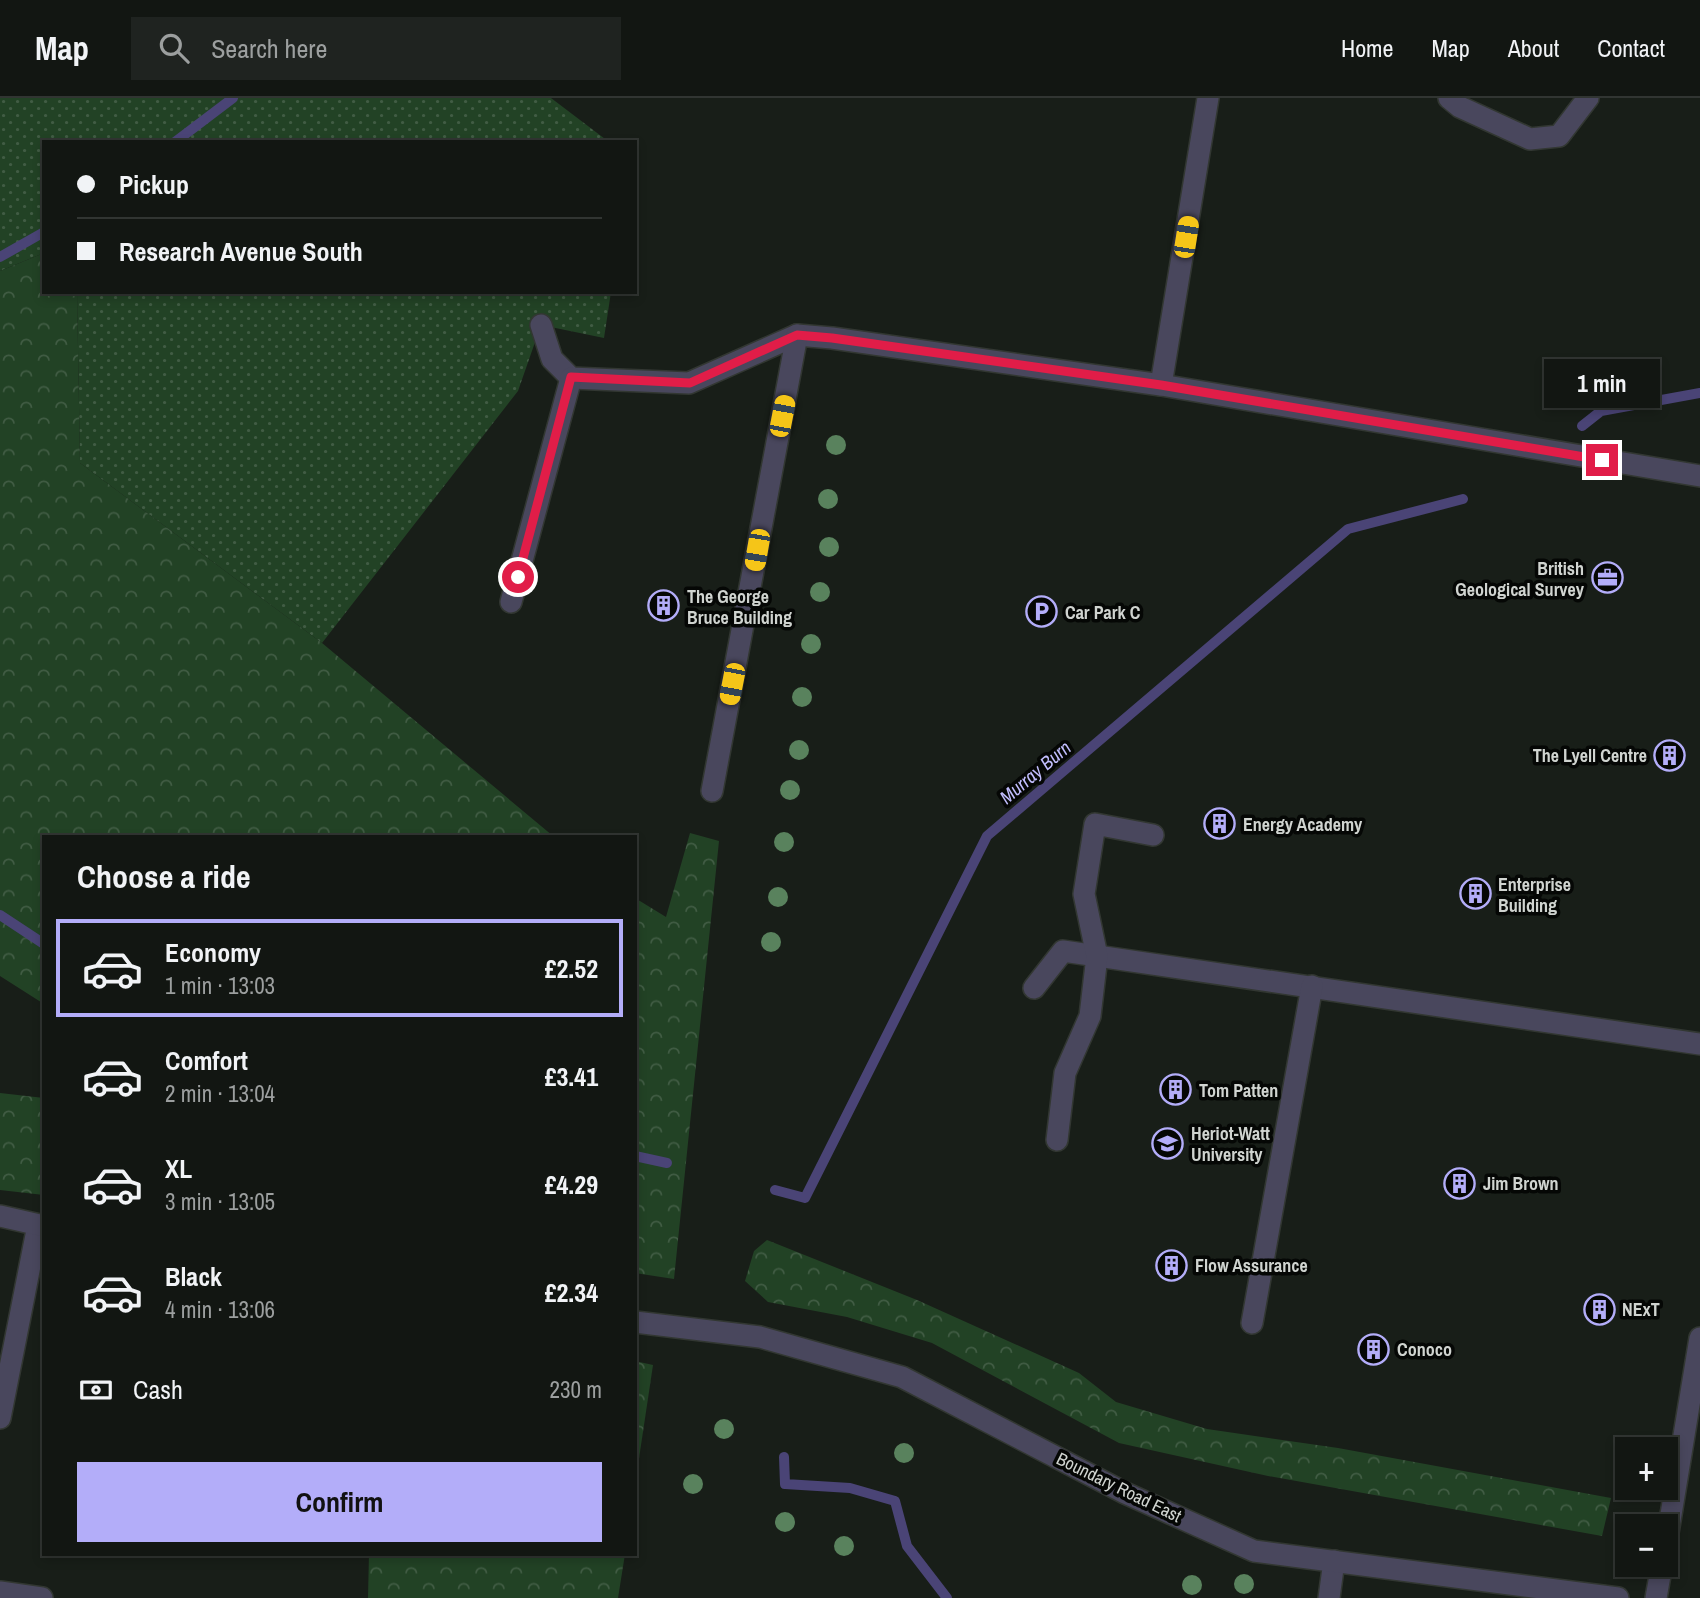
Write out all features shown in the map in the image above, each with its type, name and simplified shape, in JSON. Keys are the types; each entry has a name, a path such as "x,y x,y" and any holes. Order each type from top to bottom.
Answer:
{"street":[{"path":"1161,385 1208,98"},
{"path":"1449,98 1460,107 1530,139 1559,136 1588,98"},
{"path":"541,325 552,359 571,377 690,383 797,335 832,338 1161,385 1700,476"},
{"path":"712,791 797,335"},
{"path":"511,602 571,377"},
{"path":"1057,1140 1065,1073 1090,1016 1097,956 1084,894 1095,824 1153,835"},
{"path":"1034,988 1063,951 1700,1044"},
{"path":"1252,1323 1312,986"},
{"path":"0,1216 41,1225 0,1418"},
{"name":"Boundary Road East","path":"637,1322 760,1337 902,1377 1125,1493 1254,1551 1618,1598"},
{"path":"1671,1514 1700,1338"},
{"path":"1329,1598 1334,1561"},
{"path":"1656,1598 1660,1577"},
{"path":"0,1591 43,1598"}],"green space":[{"path":"0,98 551,98 606,140 42,140 42,254 0,271"},
{"path":"42,254 42,294 77,294 80,463 322,643 552,835 42,835 42,1003 0,976 0,271"},
{"path":"77,294 611,294 604,338 541,325 518,391 322,643 80,463"},
{"path":"690,833 719,841 674,1279 637,1273 637,899 666,917"},
{"path":"0,1093 42,1098 42,1195 0,1190"},
{"path":"767,1240 917,1300 1079,1373 1116,1402 1207,1429 1338,1448 1611,1498 1602,1536 1268,1476 1119,1443 932,1343 847,1317 768,1302 745,1281 754,1251"},
{"path":"637,1361 653,1365 637,1472"},
{"path":"369,1556 625,1556 618,1598 368,1598"}],"waterway":[{"name":"Murray Burn","path":"178,140 233,98"},
{"name":"Murray Burn","path":"0,257 42,233"},
{"name":"Murray Burn","path":"1582,426 1601,411 1700,393"},
{"name":"Murray Burn","path":"775,1190 805,1198 987,836 1348,529 1463,499"},
{"name":"Murray Burn","path":"0,915 42,943"},
{"name":"Murray Burn","path":"637,1156 667,1163"},
{"path":"784,1457 785,1484 850,1488 895,1501 907,1546 947,1598"}],"place":[{"name":"British Geological Survey","path":"1607,578"},
{"name":"The George Bruce Building","path":"664,606"},
{"name":"Car Park C","path":"1042,612"},
{"name":"The Lyell Centre","path":"1670,755"},
{"name":"Energy Academy","path":"1220,824"},
{"name":"Enterprise Building","path":"1475,894"},
{"name":"Tom Patten","path":"1176,1090"},
{"name":"Heriot-Watt University","path":"1168,1143"},
{"name":"Jim Brown","path":"1460,1183"},
{"name":"Flow Assurance","path":"1172,1265"},
{"name":"NExT","path":"1599,1309"},
{"name":"Conoco","path":"1374,1349"}],"route":[{"path":"518,577 571,377 690,383 797,335 1161,385 1602,460"}]}
